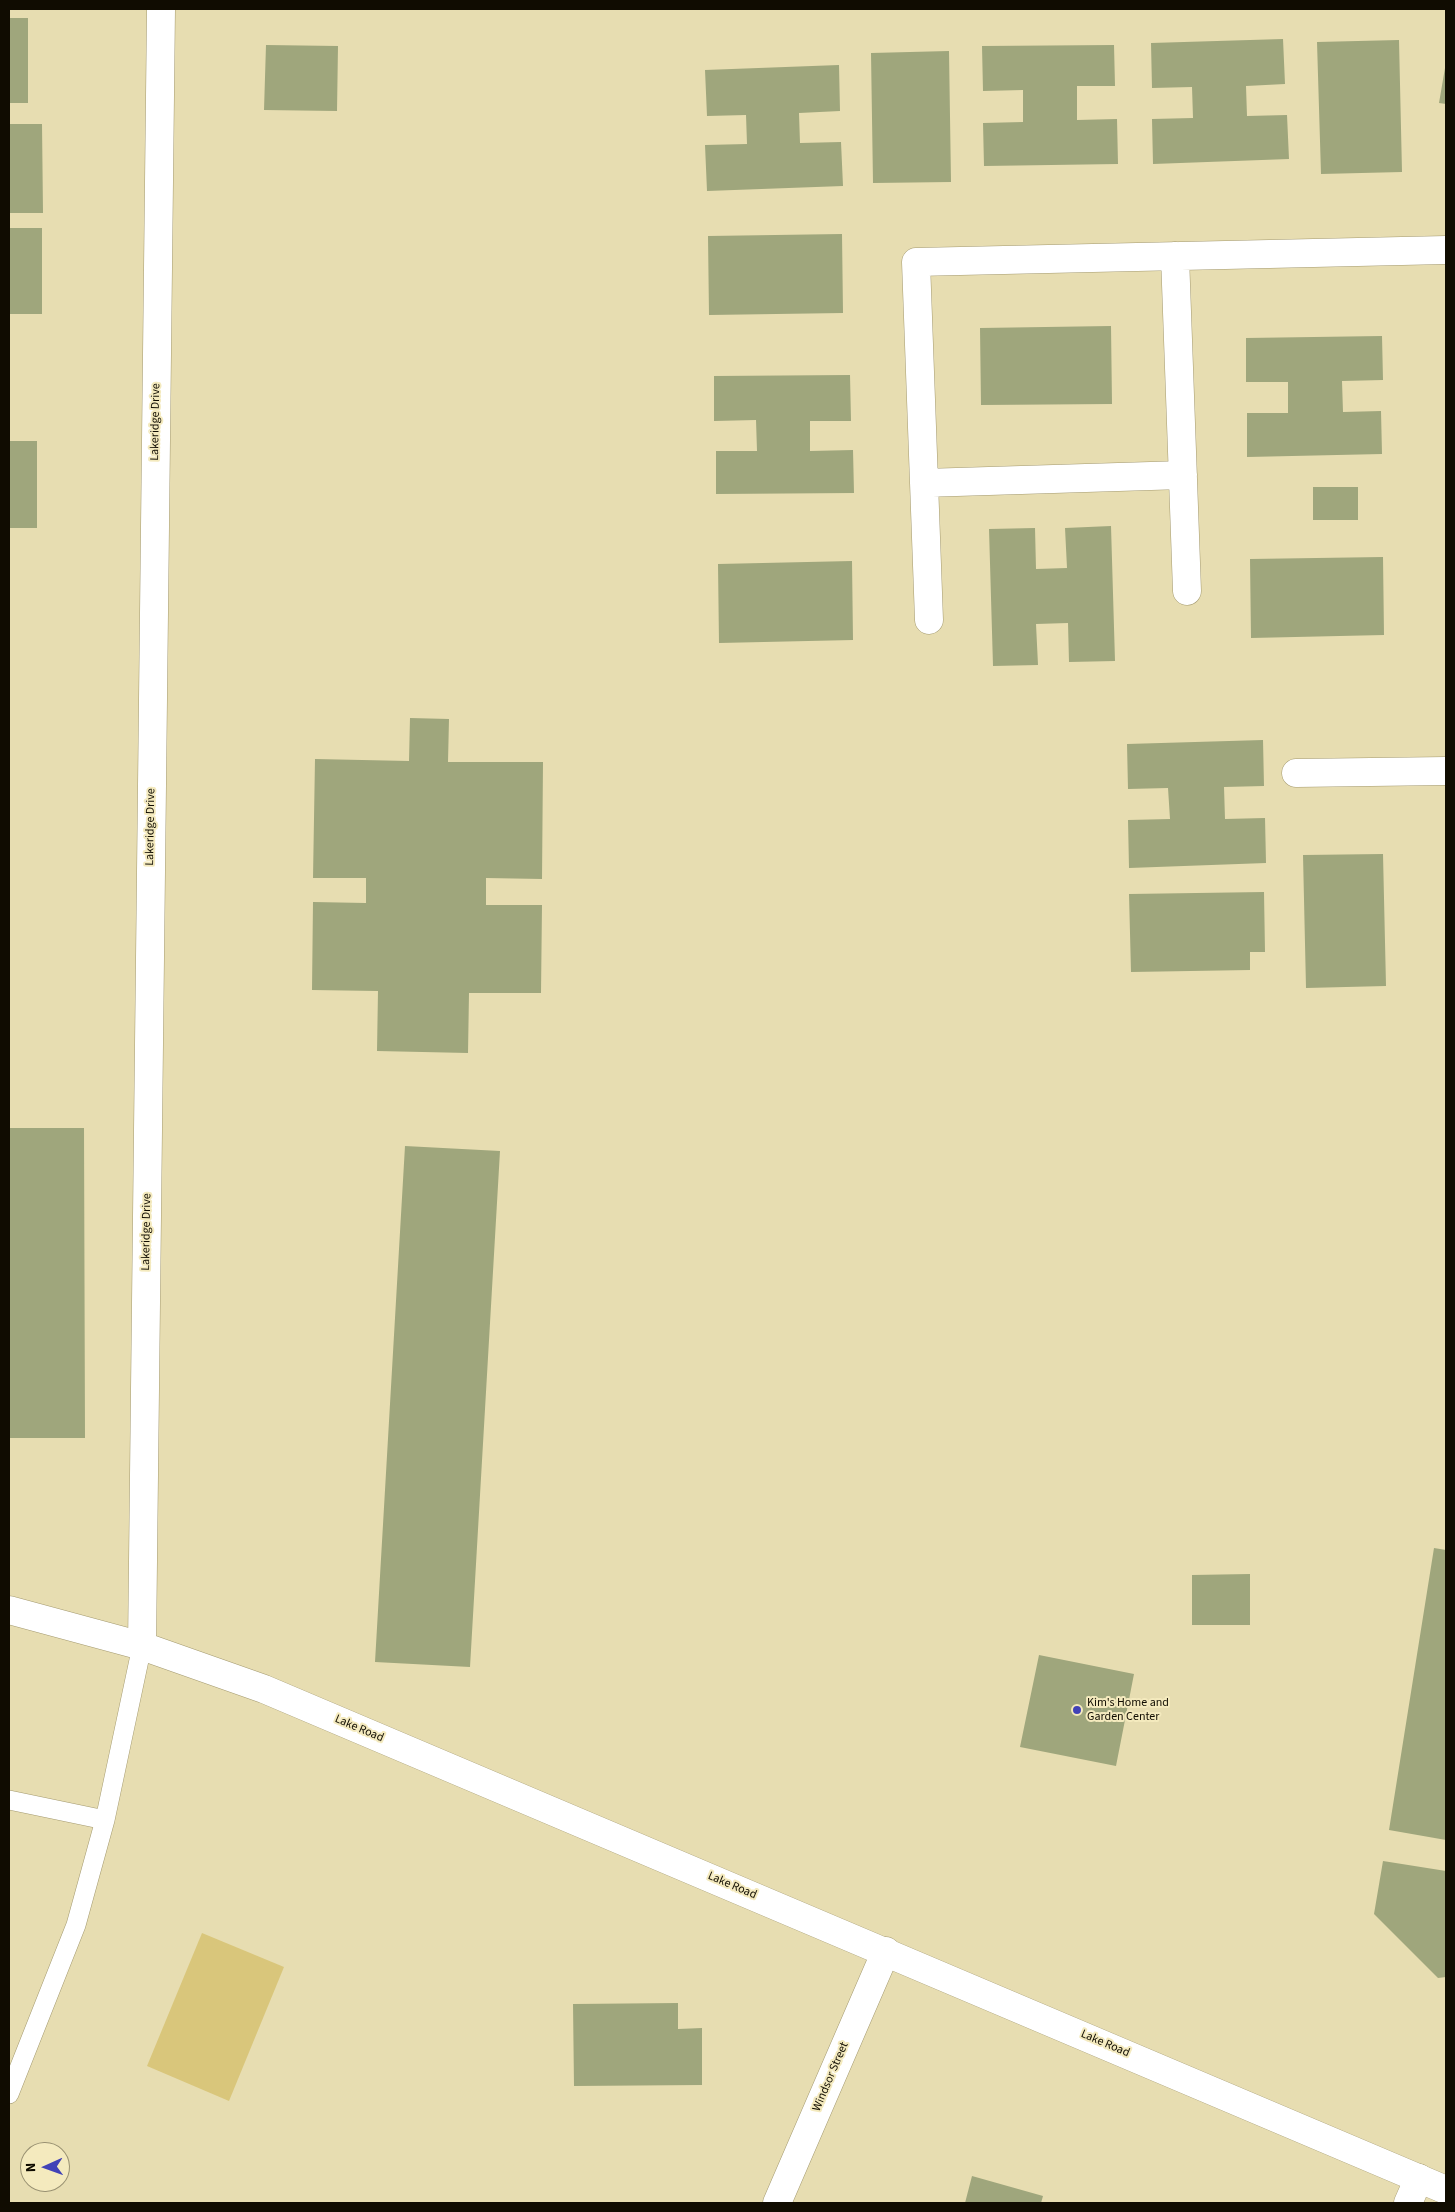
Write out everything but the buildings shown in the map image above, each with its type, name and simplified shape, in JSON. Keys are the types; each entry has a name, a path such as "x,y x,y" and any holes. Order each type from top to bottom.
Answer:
{"street":[{"name":"Lakeridge Drive","path":"142,1646 161,9"},
{"path":"929,620 916,262 1446,250"},
{"path":"1175,256 1187,591"},
{"path":"924,483 1183,475"},
{"path":"1296,773 1446,771"},
{"name":"Lake Road","path":"9,1610 142,1646 264,1689 886,1951 1446,2190"},
{"name":"Windsor Street","path":"777,2203 886,1951"},
{"path":"1408,2203 1419,2178"}],"lane":[{"path":"9,2094 76,1925 105,1820 142,1646"},
{"path":"9,1800 105,1820"}],"shaded area":[{"path":"202,1933 284,1967 229,2101 147,2066"}],"place":[{"name":"Kim's Home and Garden Center","path":"1077,1710"}]}
